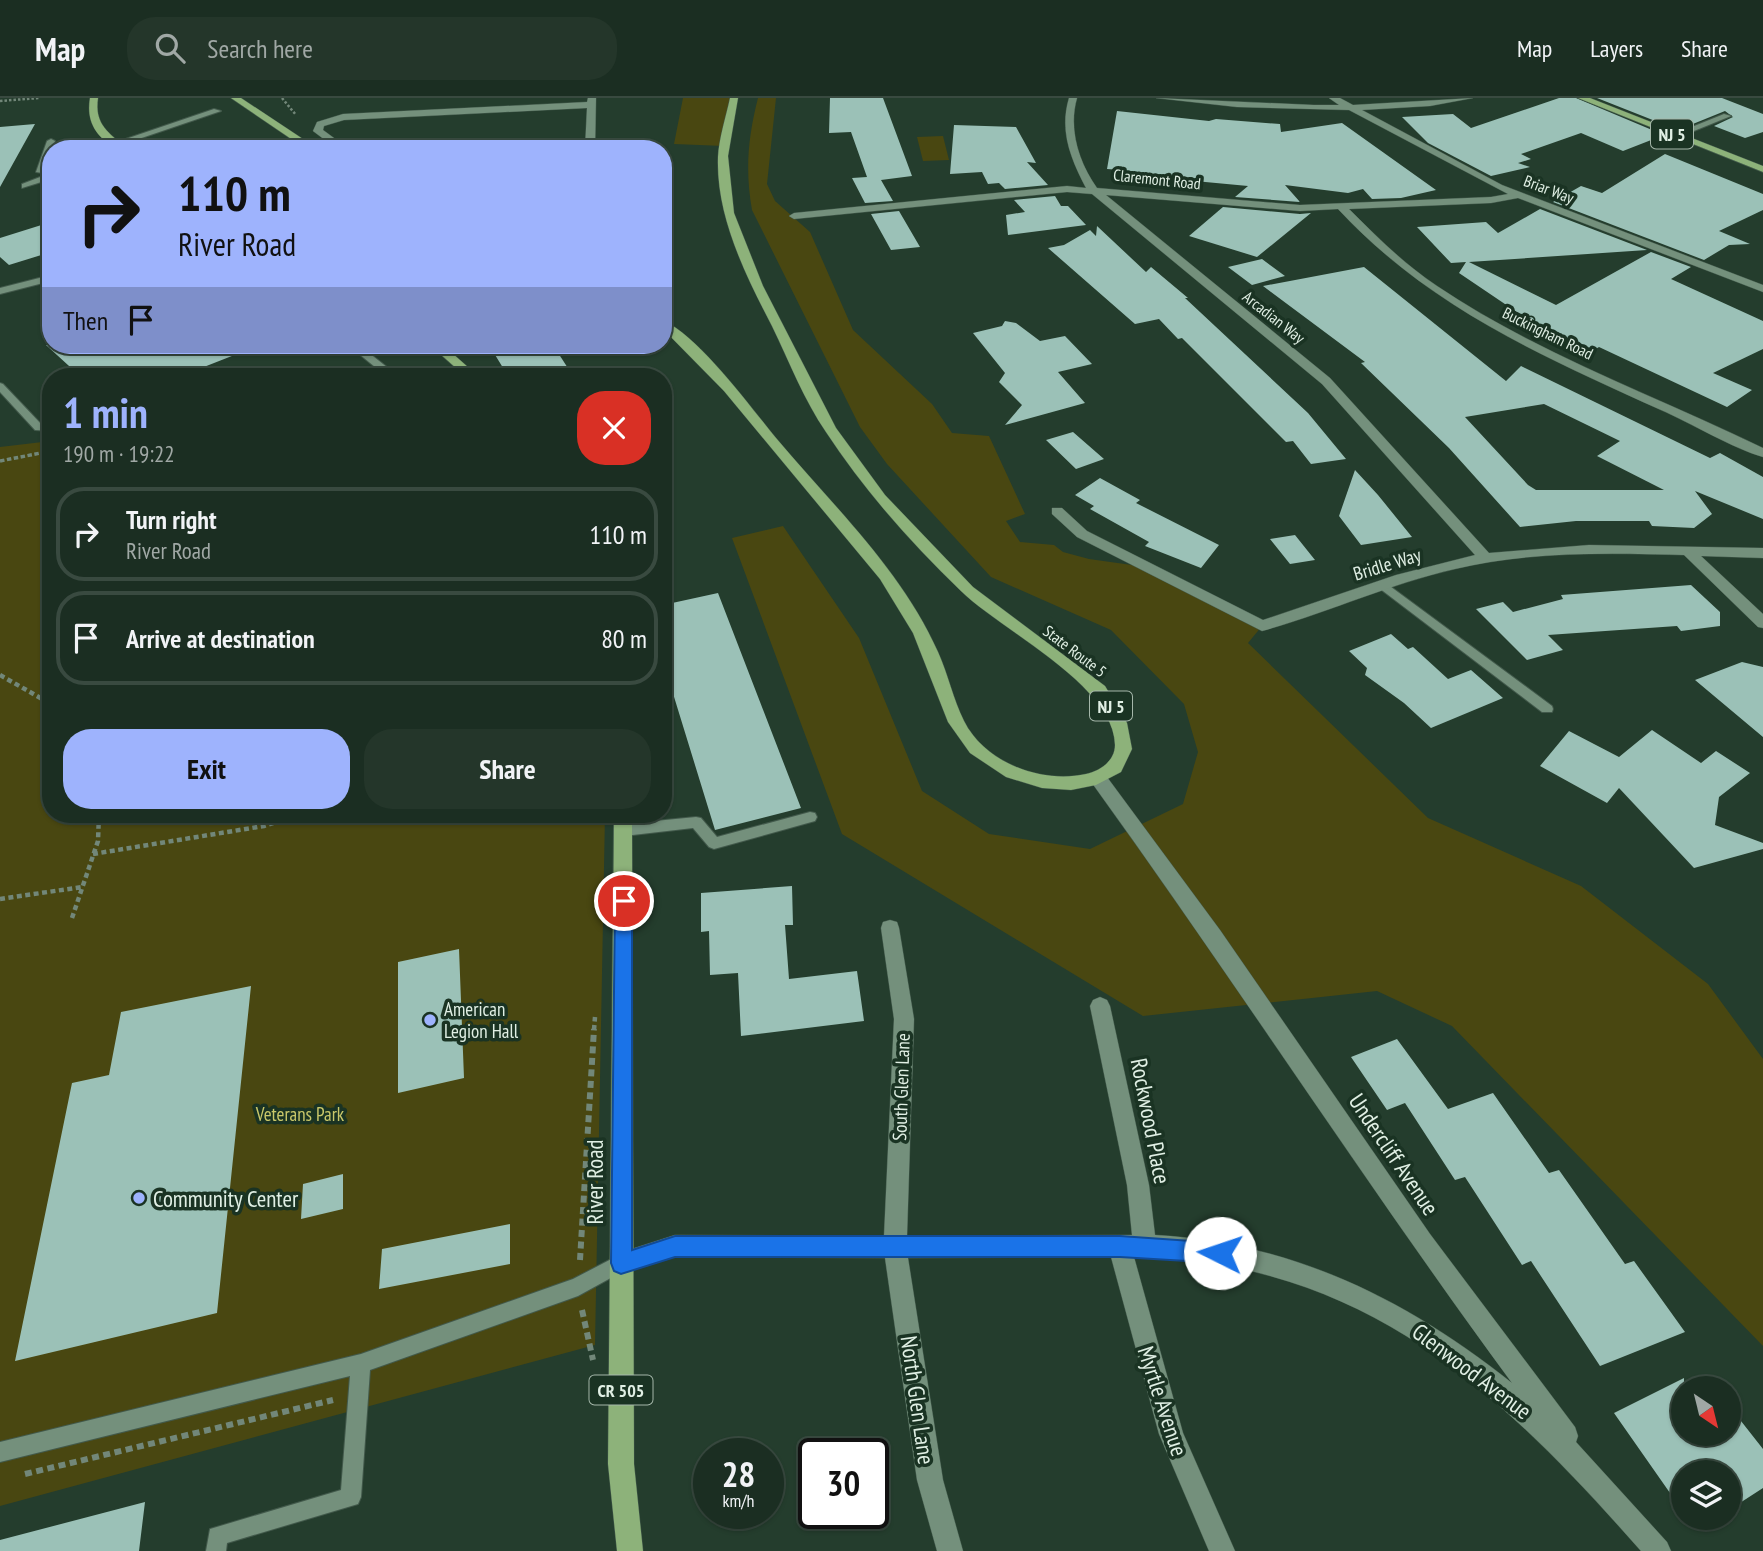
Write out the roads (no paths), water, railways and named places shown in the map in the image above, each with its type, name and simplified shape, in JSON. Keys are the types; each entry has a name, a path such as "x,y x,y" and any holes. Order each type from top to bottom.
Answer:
{"main road":[{"path":"94,98 91,113 98,130 107,140"},
{"path":"235,98 299,140"},
{"name":"State Route 5","path":"734,98 723,156 729,213 757,286 830,429 880,498 968,590 1099,690 1114,709 1126,737 1124,752 1114,768 1098,778"},
{"name":"NJ 5","path":"1582,98 1763,169"},
{"path":"672,331 699,356 885,575 913,618 933,658 951,717 965,738 984,756 1008,771 1037,782 1061,786 1098,778"},
{"path":"446,354 463,368"},
{"name":"River Road","path":"623,823 621,1464 630,1551"}],"street":[{"name":"Arcadian Way","path":"1073,98 1069,117 1072,150 1092,189 1326,381 1485,558"},
{"path":"1160,98 1259,107 1349,108 1469,98"},
{"name":"Briar Way","path":"1333,98 1517,195 1763,289"},
{"path":"331,140 318,131 318,126 343,117 592,102 590,140"},
{"name":"Claremont Road","path":"794,216 1040,191 1092,189 1263,205 1342,208 1491,200 1517,195"},
{"name":"Buckingham Road","path":"1342,208 1388,256 1456,303 1525,341 1763,453"},
{"name":"Bridle Way","path":"1057,511 1083,534 1262,626 1383,585 1485,558 1619,550 1763,553"},
{"path":"1688,551 1763,623"},
{"name":"Undercliff Avenue","path":"1098,778 1213,936 1422,1242 1625,1514 1658,1551"},
{"name":"South Glen Lane","path":"890,928 904,1019 895,1247"},
{"name":"Rockwood Place","path":"1100,1006 1119,1084 1138,1185 1145,1248"},
{"name":"Glenwood Avenue","path":"621,1263 675,1246 1120,1246 1220,1253 1280,1266 1349,1292 1411,1324 1471,1364 1531,1414 1625,1514"},
{"name":"Myrtle Avenue","path":"1120,1246 1171,1434 1222,1551"},
{"name":"North Glen Lane","path":"895,1247 930,1480 950,1551"}],"lane":[{"path":"130,140 217,111"},
{"path":"1676,135 1727,116"},
{"path":"0,291 42,280"},
{"path":"0,291 42,287"},
{"path":"365,354 382,368"},
{"path":"0,386 39,428 42,428"},
{"path":"1383,585 1547,709"},
{"path":"672,822 696,822 714,843 810,817"},
{"path":"0,1452 360,1364 578,1287 621,1263"},
{"path":"216,1551 217,1536 351,1497 360,1364"}],"place":[{"name":"American Legion Hall","path":"430,1020"},
{"name":"Community Center","path":"139,1198"}],"park label":[{"name":"Veterans Park","path":"300,1114"}]}
